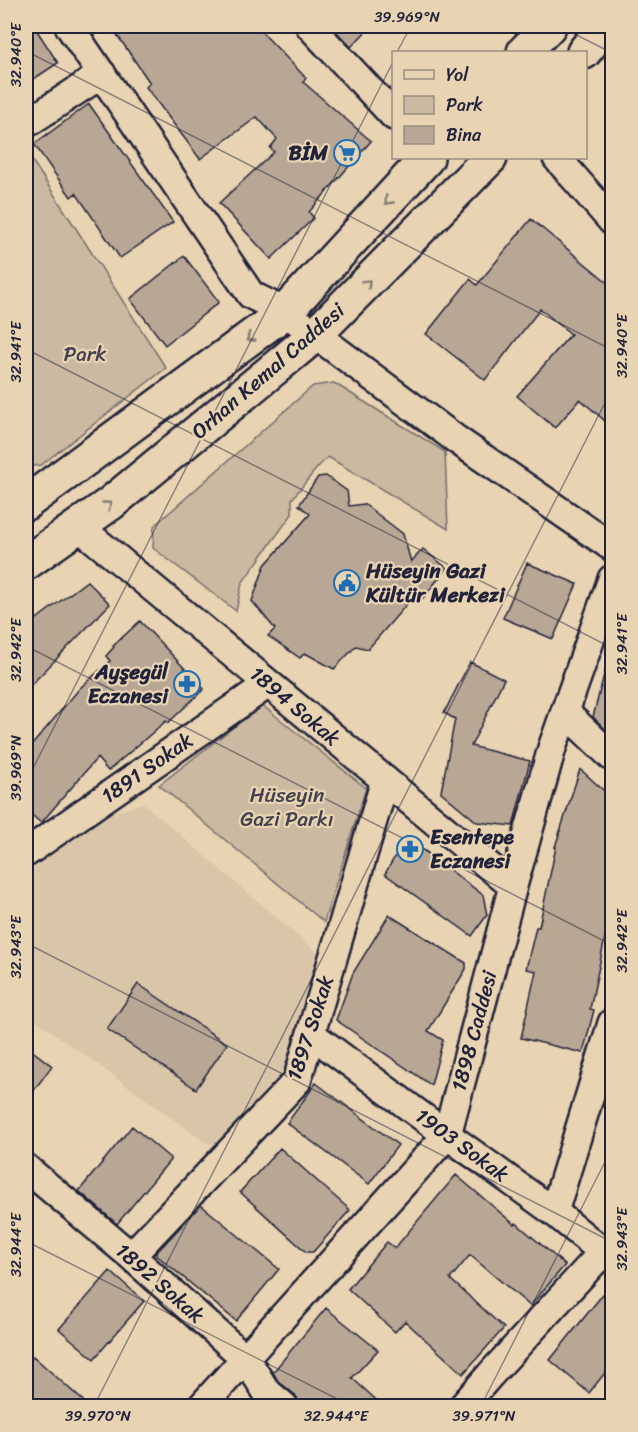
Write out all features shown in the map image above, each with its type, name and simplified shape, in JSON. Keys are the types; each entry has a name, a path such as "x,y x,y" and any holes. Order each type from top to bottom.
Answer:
{"main road":[{"path":"525,51 549,26"},
{"path":"585,51 605,26"},
{"name":"Orhan Kemal Caddesi","path":"26,503 285,312 426,159"},
{"name":"Orhan Kemal Caddesi","path":"26,562 111,503 315,336 489,159"}],"street":[{"path":"69,26 251,295 285,312 457,440 612,547"},
{"path":"310,26 392,115"},
{"path":"26,124 102,75"},
{"path":"558,159 612,221"},
{"name":"1894 Sokak","path":"78,526 513,886"},
{"name":"1898 Caddesi","path":"202,1407 447,1135 552,748 612,579"},
{"name":"1891 Sokak","path":"26,852 268,684"},
{"path":"565,712 612,757"},
{"name":"1897 Sokak","path":"131,1256 297,1081 385,780"},
{"path":"554,1212 606,1068 612,1023"},
{"name":"1903 Sokak","path":"310,1034 554,1212 608,1256"},
{"name":"1892 Sokak","path":"26,1168 131,1256 246,1359 266,1392 284,1407"},
{"path":"464,1407 608,1256"}],"shaded area":[{"path":"143,803 319,954 297,1046 285,1069 215,1145 205,1142 26,1013 26,873 103,816"}],"green space":[{"name":"Park","path":"26,151 166,368 41,465 26,467"},
{"path":"334,383 445,452 448,529 328,457 292,499 292,514 242,583 236,611 153,548 154,526 313,386"},
{"name":"Hüseyin Gazi Parkı","path":"262,705 366,788 324,922 159,785"}],"building":[{"path":"26,26 34,26 58,63 26,84"},
{"path":"111,26 256,26 306,78 303,82 371,141 309,212 314,218 271,259 219,203 274,152 270,148 277,139 257,117 200,159 146,87 150,83"},
{"path":"331,26 371,26 351,47"},
{"path":"89,104 173,222 120,258 76,193 71,197 34,144"},
{"path":"531,219 612,286 612,427 580,399 555,428 517,396 571,334 540,309 485,380 426,334 470,279 477,285"},
{"path":"184,256 219,302 165,345 130,299"},
{"name":"Hüseyin Gazi Kültür Merkezi","path":"326,476 347,491 349,506 364,504 403,534 411,562 423,549 447,568 423,598 413,597 368,649 356,646 334,669 305,653 300,658 268,636 275,629 252,601 265,565 310,514 299,505 318,477"},
{"path":"527,563 577,584 553,639 503,618"},
{"path":"87,581 110,604 26,690 26,627"},
{"path":"140,621 204,689 168,723 166,721 108,771 97,758 41,823 26,810 26,752 80,688 110,661 106,656 113,646"},
{"path":"470,662 504,679 471,746 530,761 513,826 477,822 441,792 455,719 444,713"},
{"path":"607,663 612,663 612,736 593,717"},
{"path":"580,769 612,798 612,925 608,924 590,1009 594,1010 583,1053 521,1038 536,971 526,969 536,927 539,927 555,847"},
{"path":"406,837 483,895 487,915 472,936 385,874"},
{"path":"389,915 466,963 466,969 428,1031 443,1040 431,1085 336,1020 353,973"},
{"path":"138,984 227,1044 196,1089 107,1029"},
{"path":"26,1046 52,1066 26,1101"},
{"path":"316,1083 398,1145 369,1184 287,1123"},
{"path":"132,1126 171,1159 117,1224 79,1191"},
{"path":"280,1148 350,1210 313,1252 306,1252 240,1192"},
{"path":"456,1175 565,1265 530,1306 470,1255 450,1279 504,1328 463,1374 405,1321 395,1332 348,1289 387,1242 395,1248"},
{"path":"201,1205 279,1269 236,1321 155,1254"},
{"path":"110,1271 144,1301 94,1359 59,1329"},
{"path":"612,1283 612,1364 589,1393 550,1360"},
{"path":"326,1308 378,1350 352,1378 384,1407 305,1407 278,1381 273,1372"},
{"path":"33,1356 90,1407 26,1407 26,1364"}],"place":[{"name":"BİM","path":"347,153"},
{"name":"Hüseyin Gazi Kültür Merkezi","path":"347,583"},
{"name":"Ayşegül Eczanesi","path":"187,684"},
{"name":"Esentepe Eczanesi","path":"410,849"}]}
